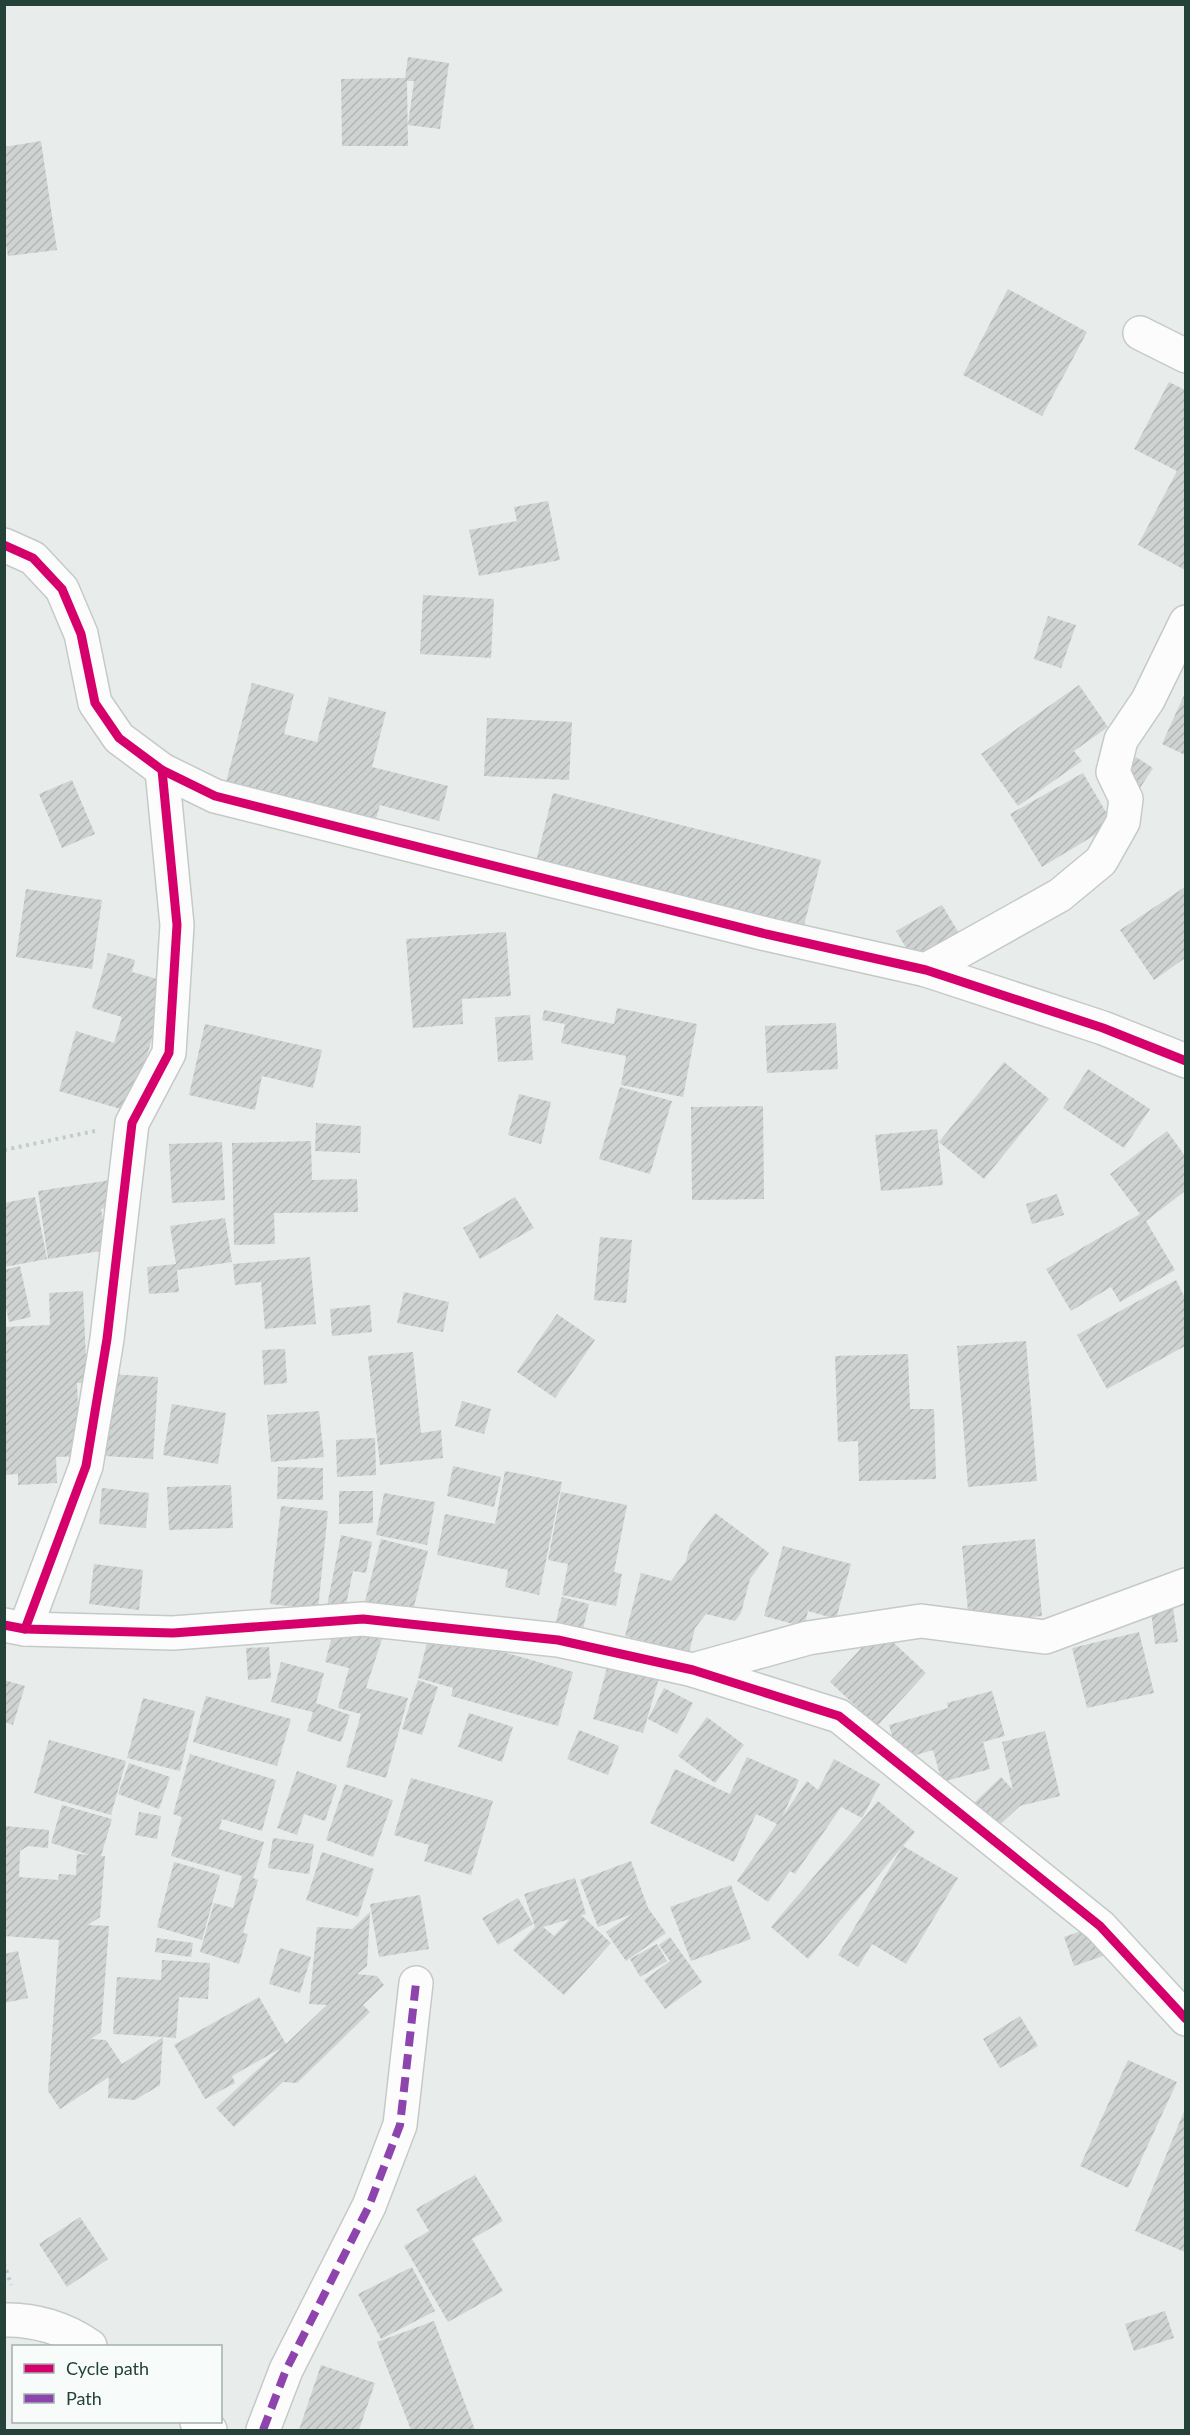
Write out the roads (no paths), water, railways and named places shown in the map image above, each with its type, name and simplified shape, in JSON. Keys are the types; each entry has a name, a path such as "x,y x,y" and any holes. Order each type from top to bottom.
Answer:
{"street":[{"path":"1140,333 1185,356"},
{"path":"4,545 33,558 62,589 81,634 95,703 119,738 162,770 215,796 291,817 766,934 926,970 1103,1028 1185,1061"},
{"path":"926,970 1060,895 1101,861 1123,822 1125,799 1113,772 1121,740 1148,700 1185,622"},
{"path":"162,770 177,925 168,1053 132,1123 107,1339 86,1466 15,1627 173,1633 363,1619 558,1640 693,1670 838,1716 1100,1926 1185,2019"},
{"path":"693,1670 808,1638 921,1621 1045,1637 1185,1585"},
{"path":"263,2430 286,2370 369,2206 400,2125 416,1983"},
{"path":"4,2320 23,2319 72,2333 89,2345"}]}
